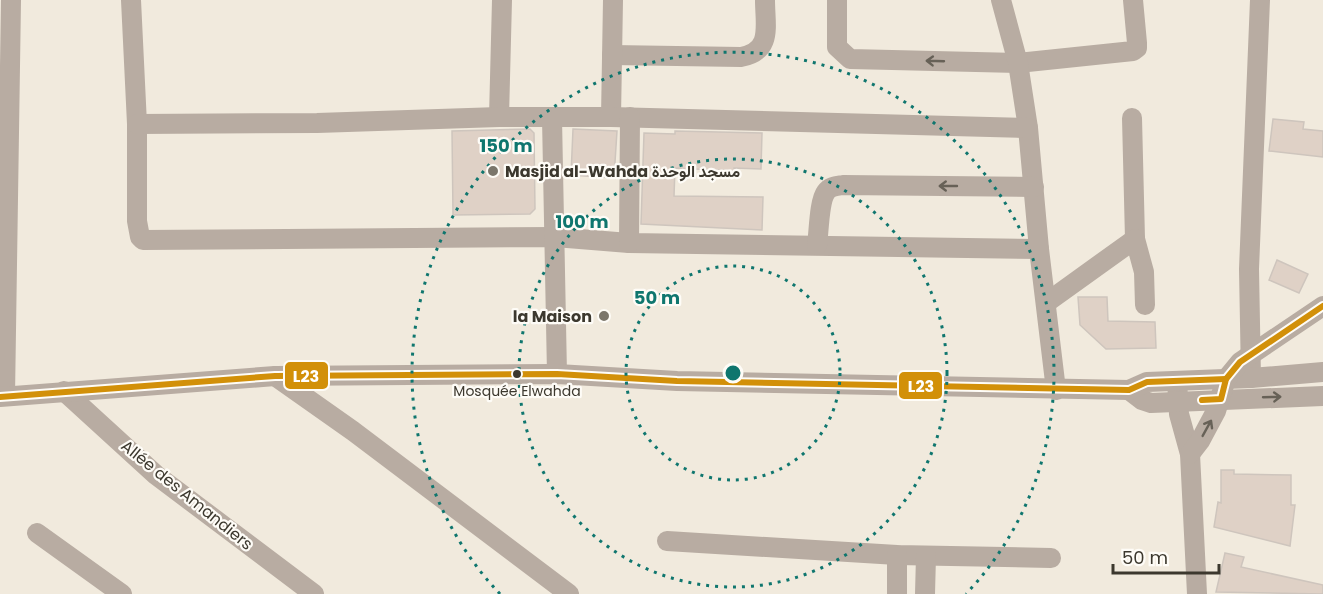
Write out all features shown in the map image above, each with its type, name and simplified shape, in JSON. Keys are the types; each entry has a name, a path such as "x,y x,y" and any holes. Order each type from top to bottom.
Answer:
{"street":[{"path":"11,0 3,396 275,375 556,374 677,381 1129,390 1147,382 1251,378 1323,372"},
{"path":"131,0 137,124 138,221 140,237 143,240 555,237 629,243 1039,249"},
{"path":"500,117 502,0"},
{"path":"613,0 612,56 621,117 629,243"},
{"path":"612,56 751,56 765,42 765,0"},
{"path":"837,0 837,47 849,59 1018,63 1133,51 1137,48 1133,0"},
{"path":"1001,0 1018,63 1028,128 1039,249 1056,390"},
{"path":"1251,378 1249,269 1260,0"},
{"path":"137,124 621,117 1028,128"},
{"path":"552,118 556,374"},
{"path":"1132,118 1135,239 1144,272 1145,305"},
{"path":"817,245 823,199 826,192 833,186 1034,187"},
{"path":"1046,303 1135,239"},
{"path":"1190,454 1200,441 1221,399 1226,379 1240,362 1250,353 1323,306"},
{"path":"275,375 569,594"},
{"path":"1177,381 1181,427 1190,454 1197,594"},
{"path":"1129,390 1146,402 1323,396"},
{"name":"Allée des Amandiers","path":"64,391 156,474 315,594"},
{"path":"38,533 122,594"},
{"path":"668,541 897,555 1051,558"},
{"path":"897,555 897,594"},
{"path":"925,594 926,556"}],"building":[{"path":"1273,119 1304,122 1303,129 1323,131 1323,157 1269,151"},
{"name":"Masjid al-Wahda مسجد الوحدة","path":"530,129 534,133 535,209 530,214 453,215 452,131"},
{"path":"573,129 617,131 614,178 571,175"},
{"path":"675,131 762,133 761,169 734,168 734,171 675,168 674,196 763,197 762,230 641,224 644,133 675,134"},
{"path":"1277,260 1308,274 1299,293 1269,280"},
{"path":"1078,297 1107,297 1108,321 1155,322 1156,348 1106,349 1080,325"},
{"path":"1221,470 1234,470 1234,474 1291,475 1291,505 1295,505 1290,546 1214,527 1218,502 1221,503"},
{"path":"1225,553 1244,557 1241,567 1323,585 1323,594 1216,592"}],"transit line":[{"name":"L23","path":"1202,400 1221,399 1226,379 1240,362 1323,306"},
{"name":"L23","path":"0,397 275,376 557,374 677,381 1129,390 1147,382 1226,379"}],"place":[{"name":"Masjid al-Wahda مسجد الوحدة","path":"493,171"},
{"name":"la Maison","path":"604,316"},
{"name":"Mosquée Elwahda","path":"517,374"}]}
